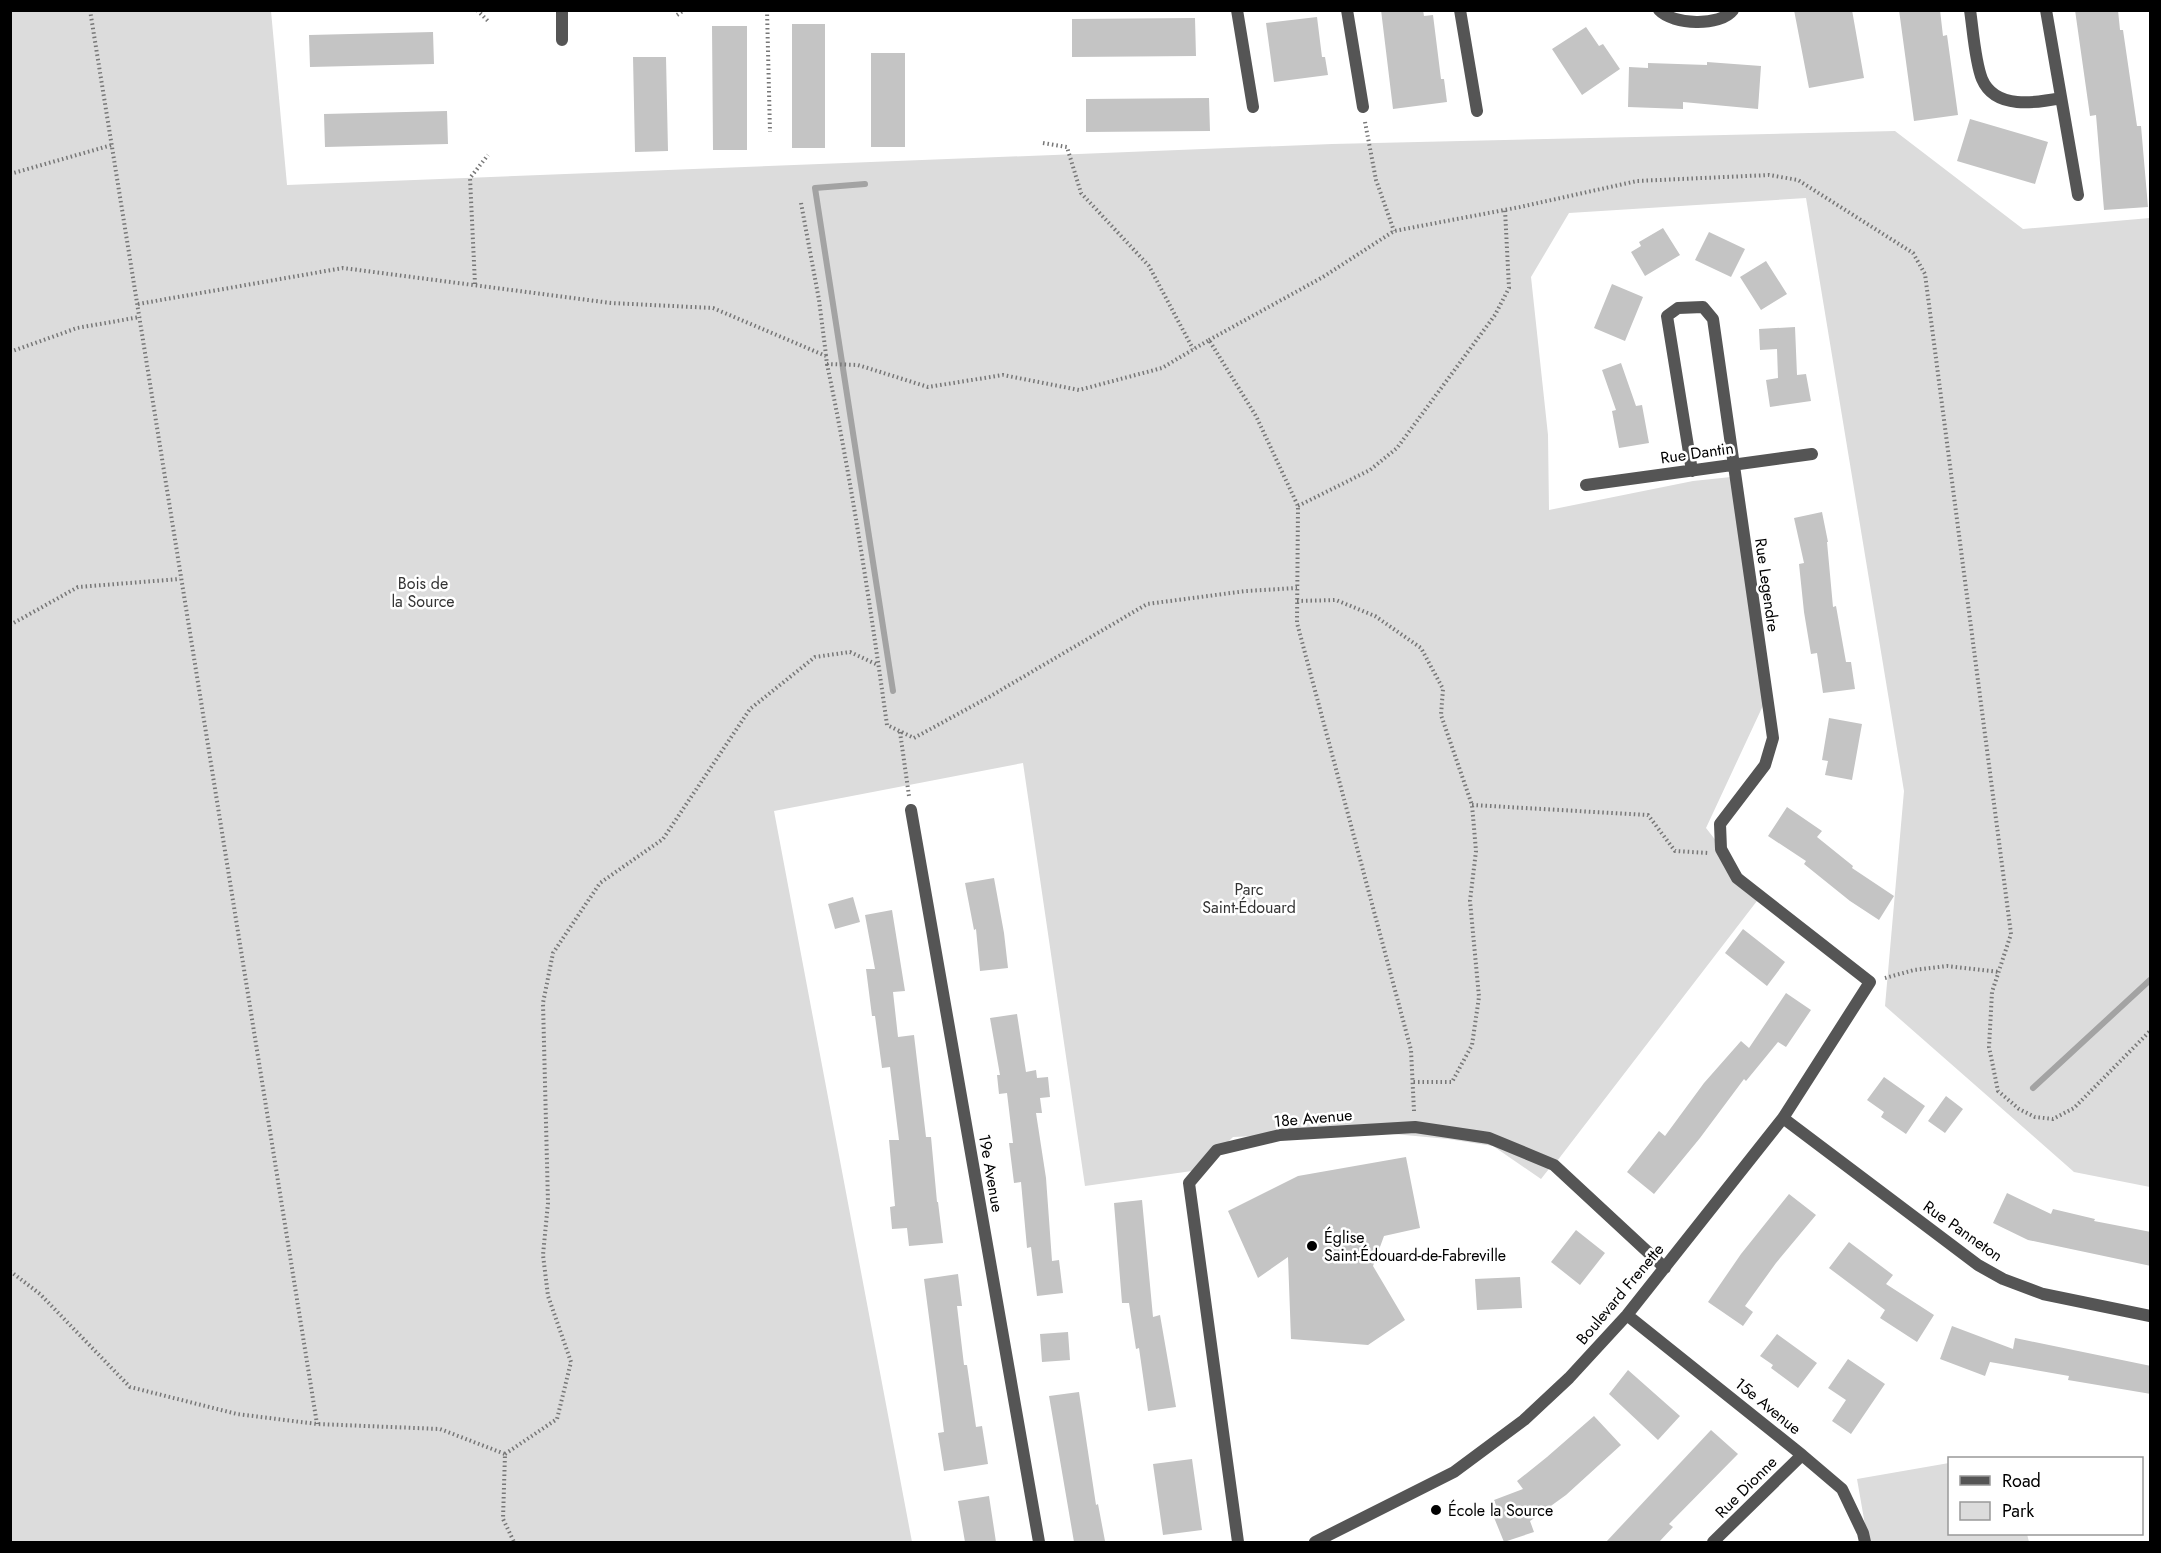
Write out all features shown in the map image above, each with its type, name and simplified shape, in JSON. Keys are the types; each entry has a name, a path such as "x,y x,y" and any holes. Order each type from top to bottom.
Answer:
{"street":[{"path":"562,10 562,40"},
{"path":"1237,10 1253,107"},
{"path":"1347,10 1363,107"},
{"path":"1460,10 1476,111"},
{"path":"1659,10 1669,18 1686,22 1718,21 1726,18 1733,10"},
{"path":"1970,10 1979,68 1985,85 1999,96 2022,103 2061,98"},
{"path":"2046,10 2078,195"},
{"name":"Rue Legendre","path":"1692,471 1667,316 1678,308 1703,307 1713,319 1773,738 1765,765 1720,824 1721,849"},
{"name":"Rue Dantin","path":"1586,485 1812,454"},
{"name":"19e Avenue","path":"911,810 1039,1542"},
{"path":"1721,849 1737,878 1870,982"},
{"name":"Boulevard Frenette","path":"1315,1542 1454,1472 1524,1420 1569,1378 1627,1315 1783,1118 1870,982"},
{"name":"Rue Panneton","path":"1783,1118 1978,1265 2003,1279 2043,1294 2151,1316"},
{"name":"18e Avenue","path":"1238,1542 1189,1183 1217,1150 1280,1135 1415,1127 1489,1138 1554,1166 1665,1268"},
{"name":"15e Avenue","path":"1627,1315 1842,1489 1863,1533 1864,1542"},
{"name":"Rue Dionne","path":"1713,1542 1802,1455"}],"path":[{"path":"90,10 317,1424"},
{"path":"477,10 489,22"},
{"path":"677,15 684,10"},
{"path":"767,10 770,132"},
{"path":"1363,107 1376,180 1394,231"},
{"path":"1043,143 1067,147 1081,193 1149,266 1193,350"},
{"path":"10,174 112,145"},
{"path":"476,284 470,178 488,155"},
{"path":"827,363 854,365 928,387 1003,375 1079,390 1162,368 1323,277 1394,231 1505,210 1637,181 1769,175 1798,180 1913,253 1925,274 2011,934 1992,992 1989,1047 1998,1091 2019,1109 2035,1117 2053,1119 2074,1108 2151,1031"},
{"path":"801,203 819,300 827,363 840,426 887,725 914,738 1147,604 1246,591 1297,588"},
{"path":"1298,506 1370,470 1397,448 1495,315 1509,288 1505,210"},
{"path":"138,304 343,268 611,303 712,308 826,356"},
{"path":"10,352 77,328 140,317"},
{"path":"1209,340 1256,416 1298,506 1297,623 1411,1050 1415,1127"},
{"path":"10,625 78,587 180,579"},
{"path":"1297,602 1336,600 1374,616 1421,648 1443,689 1441,715 1472,805 1476,851 1470,901 1479,997 1472,1045 1452,1082 1413,1082"},
{"path":"505,1454 558,1419 571,1362 548,1296 543,1255 548,1203 543,1004 553,953 600,883 663,839 750,709 815,657 850,652 878,665"},
{"path":"900,731 911,810"},
{"path":"1472,805 1648,815 1675,851 1705,854 1721,849"},
{"path":"1870,982 1914,970 1947,966 2000,972"},
{"path":"10,1271 40,1294 130,1387 237,1414 317,1424 440,1429 505,1454"},
{"path":"505,1454 503,1520 514,1542"}],"green space":[{"name":"Bois de la Source","path":"11,11 271,11 287,185 1332,144 1895,131 2023,229 2150,218 2150,1187 2074,1172 1885,1006 1904,791 1806,198 1569,213 1531,277 1548,435 1549,510 1693,481 1731,477 1767,697 1706,828 1760,897 1541,1179 1493,1146 1448,1139 1361,1131 1233,1137 1199,1170 1085,1186 1023,763 774,811 912,1542 11,1542"},
{"path":"1948,1463 1948,1535 2027,1535 2029,1542 1868,1542 1857,1479"}],"building":[{"path":"1381,10 1423,10 1424,16 1433,15 1441,79 1444,79 1447,102 1393,109"},
{"path":"1794,10 1852,10 1864,78 1809,88"},
{"path":"1899,10 1940,10 1943,36 1947,35 1958,115 1914,121"},
{"path":"2075,10 2118,10 2137,126 2141,126 2148,207 2104,210 2096,115 2090,116"},
{"path":"1317,17 1322,57 1325,57 1328,75 1274,82 1266,23"},
{"path":"1195,18 1196,56 1072,57 1072,19"},
{"path":"792,24 825,24 825,148 792,148"},
{"path":"712,26 747,26 747,150 713,150"},
{"path":"1586,27 1599,46 1603,44 1620,69 1582,95 1552,49"},
{"path":"433,32 434,64 310,67 309,35"},
{"path":"871,53 905,53 905,147 871,147"},
{"path":"633,57 666,57 668,151 635,152"},
{"path":"1707,62 1761,66 1758,109 1683,102 1683,109 1628,107 1629,67 1648,68 1648,63 1707,65"},
{"path":"1209,98 1210,131 1086,132 1086,99"},
{"path":"447,111 448,144 325,147 324,114"},
{"path":"1970,119 2048,142 2035,184 1957,161"},
{"path":"1663,228 1680,255 1645,276 1631,252 1641,246 1639,242"},
{"path":"1709,232 1745,249 1731,277 1695,260"},
{"path":"1766,261 1787,294 1761,310 1740,277"},
{"path":"1612,284 1643,297 1625,341 1594,328"},
{"path":"1795,327 1797,375 1806,374 1811,401 1770,407 1766,380 1778,378 1777,349 1760,350 1759,329"},
{"path":"1621,363 1636,406 1642,405 1649,443 1619,448 1612,411 1616,410 1602,370"},
{"path":"1822,512 1828,542 1833,607 1836,606 1846,662 1851,662 1855,689 1823,693 1817,653 1811,654 1804,612 1799,564 1804,563 1794,518"},
{"path":"1829,718 1862,724 1852,780 1825,775 1828,761 1822,760"},
{"path":"1787,807 1822,831 1817,837 1853,866 1852,868 1894,896 1879,920 1850,901 1804,864 1806,861 1768,836"},
{"path":"994,878 1008,968 980,971 976,929 974,930 965,883"},
{"path":"853,897 860,922 835,929 828,904"},
{"path":"892,910 905,991 893,992 898,1037 914,1035 926,1137 931,1137 943,1243 909,1246 907,1228 892,1229 890,1207 895,1206 889,1140 899,1140 890,1067 882,1068 875,1016 872,1016 866,969 875,969 865,915"},
{"path":"1743,929 1785,962 1767,986 1725,953"},
{"path":"1786,993 1811,1010 1786,1047 1778,1042 1746,1081 1744,1079 1654,1194 1627,1172 1659,1131 1665,1136 1704,1083 1741,1041 1749,1048"},
{"path":"1017,1014 1026,1072 1036,1070 1037,1078 1048,1077 1050,1097 1040,1098 1042,1113 1036,1113 1046,1178 1052,1261 1059,1260 1063,1293 1037,1296 1031,1247 1027,1248 1021,1182 1014,1183 1009,1143 1013,1143 1007,1093 999,1094 997,1075 1000,1075 990,1018"},
{"path":"1884,1077 1925,1106 1906,1134 1881,1117 1884,1112 1867,1100"},
{"path":"1946,1096 1963,1109 1945,1133 1928,1121"},
{"name":"Église Saint-Édouard-de-Fabreville","path":"1406,1157 1420,1228 1384,1236 1373,1266 1405,1320 1368,1345 1291,1339 1288,1257 1258,1278 1228,1211 1298,1176"},
{"path":"2007,1193 2051,1214 2053,1209 2095,1219 2094,1221 2151,1232 2151,1266 2028,1240 1993,1223"},
{"path":"1789,1194 1816,1215 1776,1263 1745,1306 1753,1312 1743,1326 1708,1302 1741,1254"},
{"path":"1142,1200 1153,1317 1160,1315 1176,1407 1148,1411 1139,1348 1136,1349 1129,1303 1122,1303 1114,1203"},
{"path":"1576,1230 1605,1253 1580,1285 1551,1262"},
{"path":"1849,1242 1893,1275 1886,1284 1934,1315 1917,1342 1880,1318 1885,1310 1829,1268"},
{"path":"958,1274 962,1306 957,1306 964,1365 967,1365 976,1427 982,1426 988,1464 944,1471 938,1433 944,1432 924,1279"},
{"path":"1520,1277 1522,1308 1477,1310 1475,1279"},
{"path":"1952,1326 2013,1349 2015,1338 2151,1366 2151,1394 2068,1380 2069,1376 1990,1362 1985,1376 1940,1359"},
{"path":"1068,1332 1070,1360 1042,1362 1040,1334"},
{"path":"1777,1334 1817,1363 1798,1388 1771,1368 1773,1365 1760,1356"},
{"path":"1848,1359 1885,1384 1851,1434 1832,1421 1846,1400 1828,1388"},
{"path":"1628,1370 1680,1416 1658,1440 1609,1394"},
{"path":"1079,1392 1096,1505 1098,1504 1105,1541 1074,1542 1049,1396"},
{"path":"1594,1416 1621,1445 1566,1495 1530,1521 1534,1532 1504,1542 1493,1515 1499,1513 1494,1500 1523,1489 1517,1481"},
{"path":"1711,1430 1738,1454 1669,1524 1673,1527 1659,1542 1606,1542"},
{"path":"1192,1459 1202,1530 1163,1535 1153,1464"},
{"path":"989,1496 996,1542 965,1542 958,1501"}],"waterway":[{"path":"865,184 815,188 893,691"},
{"path":"2033,1088 2150,980"}],"place":[{"name":"Église Saint-Édouard-de-Fabreville","path":"1312,1246"},
{"name":"École la Source","path":"1436,1510"}],"park label":[{"name":"Parc Saint-Édouard","path":"1249,898"}]}
